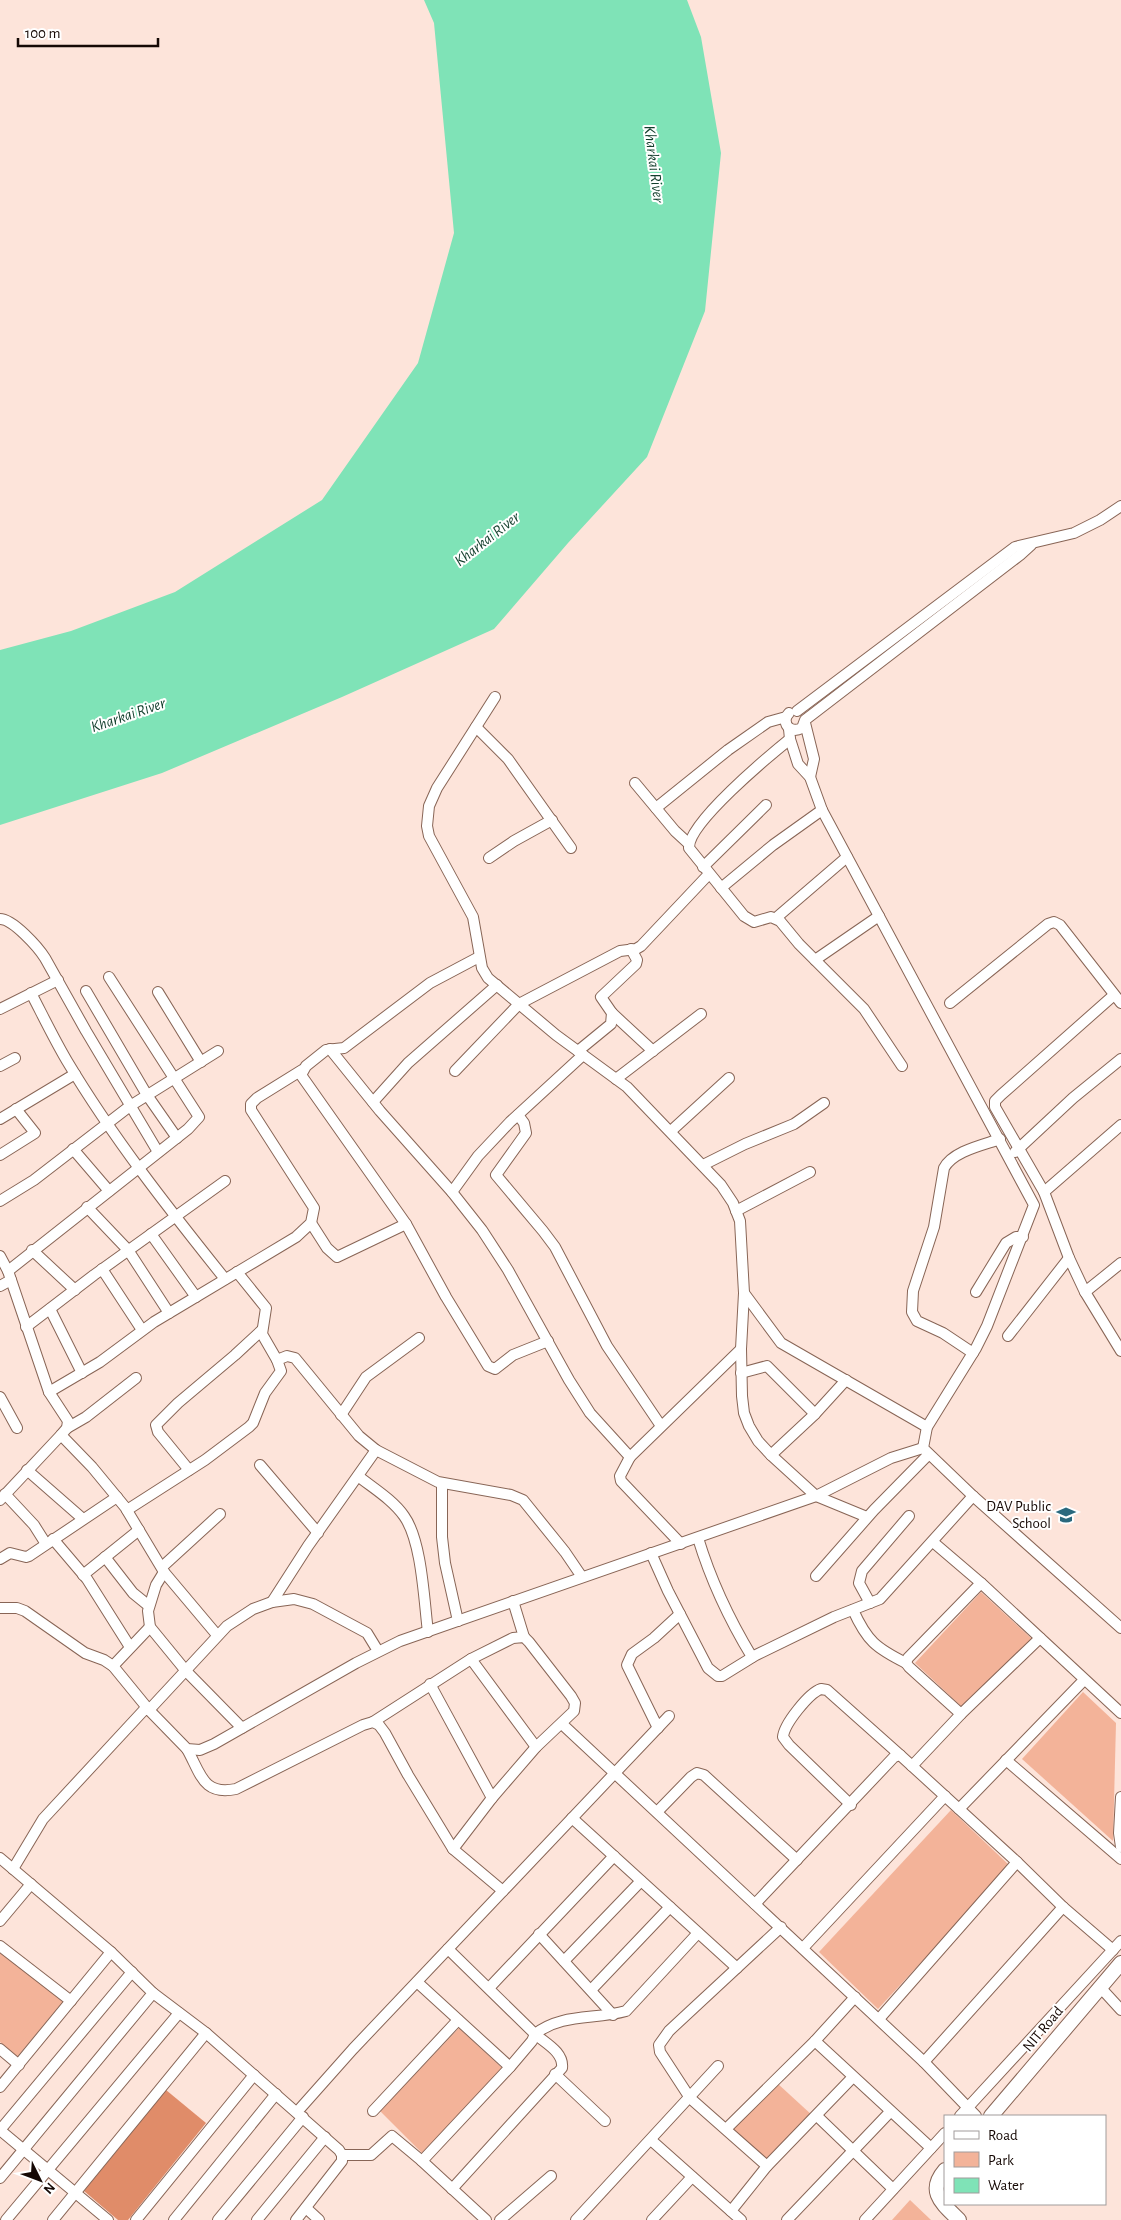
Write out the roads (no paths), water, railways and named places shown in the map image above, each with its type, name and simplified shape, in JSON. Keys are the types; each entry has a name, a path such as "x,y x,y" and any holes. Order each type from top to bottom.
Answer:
{"main road":[{"name":"NIT Road","path":"991,2115 1121,1963"},
{"path":"944,2171 938,2178 936,2191 944,2204"},
{"path":"945,2205 959,2220"}],"street":[{"path":"656,808 728,750 768,722 786,717 790,712 797,711 1015,547 1084,528 1121,506"},
{"path":"688,843 698,825 790,734 799,730 805,721 1020,555 1031,544"},
{"path":"495,697 437,788 429,806 427,826 429,836 473,917 482,968 497,985 519,1004 580,1053 627,1087 721,1185 736,1210 740,1221 744,1293 741,1349 744,1412 758,1441 816,1496 867,1517"},
{"path":"797,711 802,714 805,721 814,759 810,777"},
{"path":"786,717 786,724 798,764 810,777 822,810 1034,1205 987,1326 973,1353 928,1427 926,1451 816,1576"},
{"path":"476,727 508,758 572,848"},
{"path":"635,783 675,831 688,843 689,848 706,871 750,921 754,922 771,917 776,918 864,1009 902,1066"},
{"path":"456,1071 519,1004 620,951 631,950 641,946 766,805"},
{"path":"721,888 773,845 822,810"},
{"path":"489,858 514,841 552,820"},
{"path":"776,918 847,857"},
{"path":"815,960 879,916"},
{"path":"0,919 11,923 39,949 158,1152"},
{"path":"950,1003 1048,924 1054,922 1064,931 1118,999 995,1101 997,1113 1044,1192 1069,1258 1085,1292 1121,1351"},
{"path":"631,950 637,960 636,964 601,997 612,1013 653,1051"},
{"path":"49,1392 82,1373 169,1313 296,1237 311,1223 314,1208 251,1110 252,1104 257,1098 302,1070 319,1055 330,1049 344,1048 430,983 479,957"},
{"path":"0,1286 32,1250 177,1138 197,1122 199,1117 109,977"},
{"path":"0,1009 58,980"},
{"path":"373,1102 408,1063 497,985"},
{"path":"86,991 147,1095 177,1138"},
{"path":"158,992 201,1062"},
{"path":"31,994 75,1074 107,1123 138,1168 225,1279"},
{"path":"452,1192 458,1181 478,1156 611,1024 612,1013"},
{"path":"616,1079 701,1014"},
{"path":"330,1049 373,1102 452,1192 487,1238 590,1413 630,1458"},
{"path":"0,1201 34,1180 130,1106 218,1052"},
{"path":"0,1066 15,1058"},
{"path":"1009,1156 1073,1098 1121,1059"},
{"path":"302,1070 303,1080 406,1224 446,1297 491,1368 495,1369 513,1355 548,1341"},
{"path":"0,1119 75,1074"},
{"path":"671,1131 729,1078"},
{"path":"703,1165 745,1144 794,1124 824,1103"},
{"path":"0,1156 35,1133 16,1109"},
{"path":"518,1115 524,1123 526,1133 496,1175 555,1248 607,1346 661,1426"},
{"path":"1044,1192 1121,1126"},
{"path":"973,1353 943,1333 916,1321 913,1317 912,1291 934,1227 944,1168 947,1163 962,1154 1000,1139"},
{"path":"73,1149 108,1190"},
{"path":"736,1210 810,1172"},
{"path":"26,1327 128,1250 225,1181"},
{"path":"87,1207 128,1250 169,1313"},
{"path":"311,1223 327,1248 337,1257 406,1224"},
{"path":"151,1234 196,1297"},
{"path":"976,1292 1006,1243 1016,1237 1023,1237"},
{"path":"32,1250 75,1290"},
{"path":"0,1256 10,1276 49,1392 68,1421 64,1431"},
{"path":"1008,1336 1069,1258"},
{"path":"1085,1292 1121,1263"},
{"path":"102,1270 142,1330"},
{"path":"127,1510 189,1470 253,1423 265,1393 281,1371 277,1360 264,1339 262,1330 266,1308 237,1272"},
{"path":"744,1293 781,1343 928,1427"},
{"path":"50,1309 82,1373"},
{"path":"189,1470 158,1432 156,1425 178,1403 262,1330"},
{"path":"341,1415 366,1376 419,1338"},
{"path":"681,1544 621,1481 620,1476 630,1458 741,1349"},
{"path":"277,1360 287,1356 295,1358 366,1444 376,1450 423,1476 442,1484 511,1495 523,1500 565,1552 582,1577"},
{"path":"741,1373 767,1366 815,1414"},
{"path":"130,1648 83,1575 34,1525 2,1497 64,1431 86,1417 136,1378"},
{"path":"771,1455 815,1414 846,1380"},
{"path":"0,1397 17,1428"},
{"path":"64,1431 127,1510 163,1570 217,1635"},
{"path":"272,1602 376,1450"},
{"path":"926,1451 972,1496 1121,1628"},
{"path":"188,1748 192,1750 207,1747 378,1650 816,1496 891,1458 926,1451"},
{"path":"260,1465 318,1533"},
{"path":"27,1470 83,1519"},
{"path":"358,1476 392,1504 408,1521 418,1551 428,1632"},
{"path":"442,1484 442,1546 458,1621"},
{"path":"652,1553 680,1614 708,1668 718,1676 726,1675 752,1658 883,1596 972,1496"},
{"path":"0,1559 10,1554 26,1557 117,1497"},
{"path":"220,1514 163,1570 149,1606 148,1621 150,1627 186,1671 242,1728"},
{"path":"870,1603 859,1583 862,1571 909,1516"},
{"path":"83,1575 139,1530"},
{"path":"698,1538 708,1572 728,1616 752,1658"},
{"path":"933,1542 981,1583 1121,1713"},
{"path":"105,1557 133,1593 149,1606"},
{"path":"906,1663 908,1658 981,1583"},
{"path":"378,1650 366,1633 313,1604 294,1599 272,1602 237,1618 217,1635 149,1710 144,1710 138,1715 43,1819 5,1865 31,1884 112,1952 153,1993 206,2033 300,2114 342,2155 371,2155 392,2136 486,2220"},
{"path":"453,1849 492,1798 536,1747 574,1711 575,1703 524,1637 513,1601"},
{"path":"0,1608 17,1608 25,1611 85,1652 113,1666 149,1710 188,1748 205,1782 217,1791 236,1789 363,1725 373,1722 471,1659 513,1638 524,1637"},
{"path":"853,1610 869,1639 892,1656 906,1663 908,1667 961,1714"},
{"path":"658,1728 627,1665 632,1654 658,1635 680,1614"},
{"path":"113,1666 150,1627"},
{"path":"912,1766 961,1714 1040,1638"},
{"path":"471,1659 536,1747"},
{"path":"959,1809 1084,1680"},
{"path":"430,1684 492,1798"},
{"path":"851,1805 783,1737 786,1726 810,1696 821,1689 827,1690 900,1755 1017,1862 1063,1907 1113,1950"},
{"path":"218,2220 300,2114 417,1982 669,1716"},
{"path":"373,1722 379,1725 385,1734 453,1849 502,1892"},
{"path":"562,1724 616,1772 879,2019 975,2115"},
{"path":"755,1904 851,1805 894,1757 900,1755"},
{"path":"1006,1760 1121,1859"},
{"path":"657,1812 696,1773 704,1776 797,1860"},
{"path":"803,1948 945,1796"},
{"path":"1121,1797 1119,1833 1121,1847"},
{"path":"572,1818 737,1968"},
{"path":"489,1988 614,1856"},
{"path":"879,2019 1017,1862"},
{"path":"564,1961 641,1881"},
{"path":"0,1922 31,1884"},
{"path":"591,1990 670,1907"},
{"path":"924,2062 1063,1907"},
{"path":"767,2166 690,2098 660,2052 659,2045 669,2031 781,1927"},
{"path":"539,1934 614,2015"},
{"path":"422,2161 510,2067 532,2041 534,2034 553,2022 568,2018 614,2015 626,2011 698,1934"},
{"path":"961,2115 1121,1941"},
{"path":"0,1946 71,2001"},
{"path":"448,1949 563,2060 562,2068 452,2189"},
{"path":"0,2087 112,1952"},
{"path":"108,2220 0,2130 132,1972"},
{"path":"417,1982 510,2067"},
{"path":"1100,1987 1121,2010"},
{"path":"0,2178 153,1993"},
{"path":"726,2130 855,1997"},
{"path":"6,2220 179,2013"},
{"path":"373,2111 458,2020"},
{"path":"53,2220 206,2033"},
{"path":"814,2041 852,2078 931,2148"},
{"path":"0,2049 18,2065"},
{"path":"576,2220 718,2066"},
{"path":"556,2074 605,2121"},
{"path":"136,2220 254,2075"},
{"path":"731,2211 767,2166 852,2078"},
{"path":"174,2220 276,2094"},
{"path":"787,2220 890,2112"},
{"path":"817,2116 893,2189"},
{"path":"865,2220 944,2134"},
{"path":"257,2220 325,2137"},
{"path":"651,2140 741,2220"},
{"path":"296,2220 342,2160 342,2155"},
{"path":"500,2220 551,2176"},
{"path":"655,2219 692,2177"},
{"path":"306,2208 319,2220"}],"water":[{"name":"Kharkai River","path":"424,0 687,0 701,37 721,153 705,311 647,457 568,543 494,629 342,697 162,773 0,825 0,650 71,631 175,592 322,500 418,363 454,233 434,23"}],"place":[{"name":"DAV Public School","path":"1066,1515"}]}
